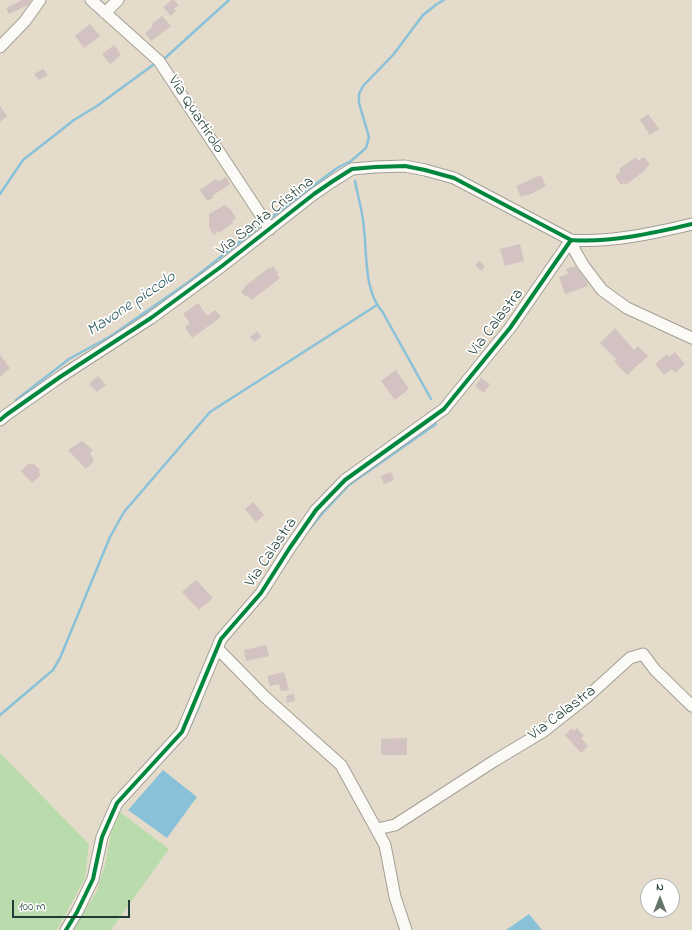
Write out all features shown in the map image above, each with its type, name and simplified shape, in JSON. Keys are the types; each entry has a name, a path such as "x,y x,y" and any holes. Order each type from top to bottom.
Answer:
{"street":[{"path":"0,47 26,21 40,0"},
{"name":"Via Quartirolo","path":"91,0 159,61 270,229"},
{"path":"105,13 118,0"},
{"name":"Via Santa Cristina","path":"0,420 60,377 150,318 320,190 352,170 375,167 405,166 454,178 571,240 587,241 630,236 692,224"},
{"path":"571,240 583,265 602,290 627,308 692,338"},
{"name":"Via Calastra","path":"66,930 77,912 93,879 102,837 117,803 182,732 221,638 261,593 316,510 345,480 444,409 510,328 571,240"},
{"path":"217,648 265,697 341,765 385,845 395,897 406,930"},
{"name":"Via Calastra","path":"377,829 395,825 494,761 544,731 587,697 630,658 643,654 656,670 692,706"}],"green space":[{"path":"0,753 89,844 85,878 57,930 0,930"},
{"path":"120,812 169,849 111,930 72,930 96,893 105,865 111,833"}],"water":[{"path":"163,770 197,797 167,838 128,810"},
{"path":"529,914 542,930 506,930"}],"building":[{"path":"22,0 31,0 28,5 9,14 6,8"},
{"path":"172,0 179,5 174,9 176,11 171,16 163,7"},
{"path":"162,16 171,26 151,41 145,33 153,26 152,24"},
{"path":"90,24 100,36 84,48 75,36"},
{"path":"114,45 121,55 110,64 102,54"},
{"path":"43,69 48,75 39,80 34,74"},
{"path":"0,106 7,116 0,122"},
{"path":"648,114 659,129 650,135 640,120"},
{"path":"636,157 638,161 644,157 650,165 645,169 646,170 625,185 624,183 621,185 615,176 621,172 619,169"},
{"path":"541,175 546,186 527,196 527,194 521,197 516,186"},
{"path":"226,177 230,184 207,201 200,190 216,179 218,182"},
{"path":"225,205 231,210 236,218 232,221 233,223 219,233 218,231 214,235 209,227 209,214"},
{"path":"520,244 524,261 505,266 500,249"},
{"path":"480,261 485,267 481,271 475,265"},
{"path":"273,266 280,278 252,300 248,296 246,297 241,291 245,288 244,287"},
{"path":"575,266 588,286 565,294 559,277 568,274 566,269"},
{"path":"198,303 207,316 215,310 221,317 192,338 185,327 190,323 183,314"},
{"path":"615,328 634,350 638,346 648,356 627,375 614,361 616,359 600,343"},
{"path":"257,331 261,337 254,342 250,337"},
{"path":"675,352 685,364 675,373 672,369 664,375 655,364 667,354 669,357"},
{"path":"0,355 10,368 0,377"},
{"path":"396,370 409,389 395,400 381,381"},
{"path":"98,376 106,385 97,392 89,384"},
{"path":"481,378 490,384 484,393 475,386"},
{"path":"82,441 93,450 90,453 94,461 86,469 68,450"},
{"path":"29,463 31,465 33,463 40,470 38,472 41,475 32,483 21,471"},
{"path":"391,472 394,480 384,484 381,476"},
{"path":"253,502 264,515 256,522 245,509"},
{"path":"196,580 213,598 199,610 182,592"},
{"path":"266,645 269,656 246,661 244,650"},
{"path":"284,672 289,690 281,691 279,684 270,686 267,676"},
{"path":"294,694 295,701 287,703 286,696"},
{"path":"572,728 574,731 577,728 584,736 581,738 588,746 581,753 565,735"},
{"path":"407,738 407,755 381,755 381,739"}],"waterway":[{"name":"Mavone piccolo","path":"164,59 229,0"},
{"name":"Mavone piccolo","path":"269,219 337,168 351,161 366,148 369,137 359,103 359,94 363,86 393,55 423,15 444,0"},
{"name":"Mavone piccolo","path":"0,194 23,160 74,120 97,106 153,65"},
{"path":"355,181 363,217 367,272 372,293 376,303 382,311 431,399"},
{"name":"Mavone piccolo","path":"16,400 69,359 111,336 190,281 260,226"},
{"path":"0,715 53,670 60,658 110,537 124,512 210,412 377,305"},
{"path":"308,531 349,485 436,424"},
{"path":"190,727 200,704"}],"cycle path":[{"path":"0,420 60,377 151,318 222,266 314,194 352,169 405,166 454,178 571,240 586,241 616,239 692,224"},
{"path":"66,930 77,912 93,879 102,837 117,803 182,732 221,639 261,593 316,510 345,480 444,409 510,328 571,240"}]}
